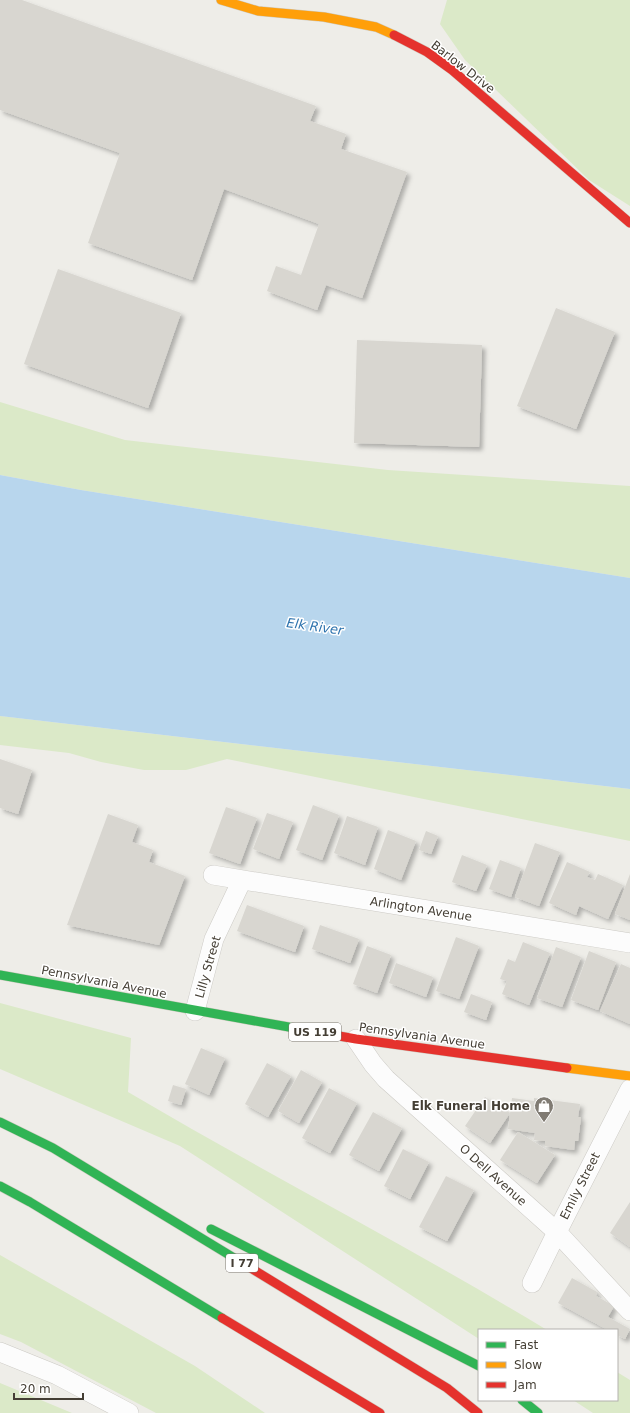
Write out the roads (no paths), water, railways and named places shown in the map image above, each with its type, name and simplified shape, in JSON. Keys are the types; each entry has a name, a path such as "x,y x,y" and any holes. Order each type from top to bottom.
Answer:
{"main road":[{"name":"Barlow Drive","path":"221,0 258,11 324,17 376,27 427,52 452,70 630,223"},
{"name":"Pennsylvania Avenue","path":"0,975 356,1039 630,1076"},
{"name":"I 77","path":"0,1122 53,1148 447,1388 478,1413"},
{"path":"53,1148 166,1206"},
{"path":"0,1186 30,1202 380,1413"},
{"path":"202,1224 478,1365"},
{"path":"523,1401 538,1413"}],"street":[{"name":"Arlington Avenue","path":"213,875 630,943"},
{"name":"Lilly Street","path":"195,1011 214,939 242,880"},
{"name":"O Dell Avenue","path":"356,1039 373,1064 386,1079 557,1232 630,1311"},
{"name":"Emily Street","path":"532,1283 630,1089"},
{"path":"0,1352 58,1375 129,1413"}],"water":[{"name":"Elk River","path":"0,475 81,490 630,578 630,789 0,716"}],"place":[{"name":"Elk Funeral Home","path":"544,1123"}]}
